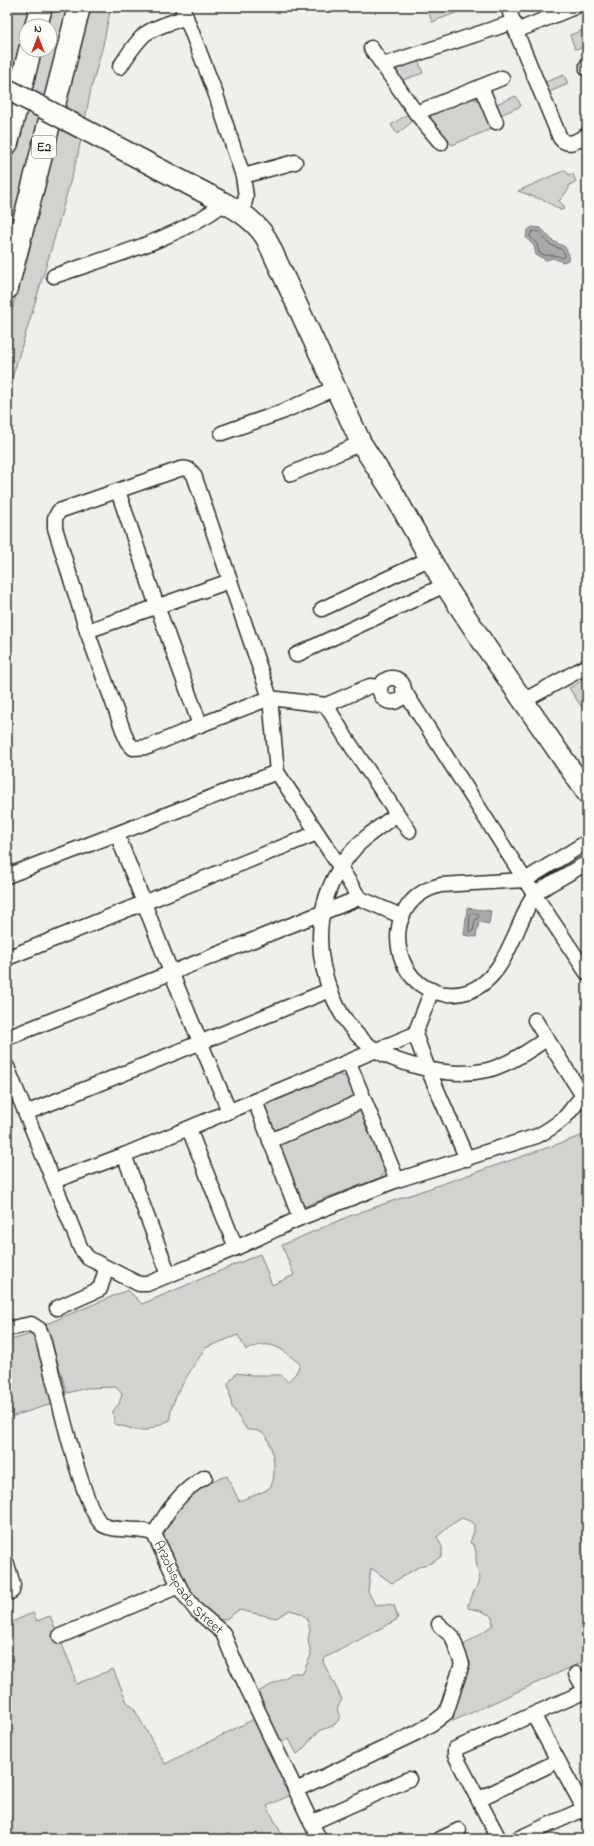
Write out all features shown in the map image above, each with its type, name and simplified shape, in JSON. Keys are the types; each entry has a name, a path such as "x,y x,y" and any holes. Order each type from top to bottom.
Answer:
{"highway":[{"path":"38,18 41,7"},
{"name":"E2","path":"7,288 79,7"},
{"path":"7,143 28,58"}],"street":[{"path":"508,7 560,138 562,141 570,143 587,135"},
{"path":"382,64 515,26 568,8"},
{"path":"54,276 168,236 208,215 225,203 246,197 243,176 184,12 145,34 120,67"},
{"path":"371,48 416,113 441,143"},
{"path":"416,113 502,78"},
{"path":"481,87 496,122"},
{"path":"7,89 225,203 257,226 266,238 361,442 395,496 445,585 587,793"},
{"path":"243,176 295,162"},
{"path":"222,432 282,412 335,388"},
{"path":"291,474 361,442"},
{"path":"401,916 359,898 277,772 270,698 194,475 191,471 184,468 180,469 59,511 55,518 55,528 87,631 127,741 134,748 148,747 270,698 326,705 370,686 380,687 383,698 393,702 402,696 403,688 534,894 587,973"},
{"path":"118,491 157,606 200,725"},
{"path":"322,608 430,560"},
{"path":"87,631 230,581"},
{"path":"296,655 445,585"},
{"path":"523,701 587,666"},
{"path":"326,705 409,831"},
{"path":"7,876 277,772"},
{"path":"397,814 364,838 340,867 329,889 322,911 319,931 323,970 330,990 342,1015 354,1031 374,1050 396,1060 428,1069 452,1073 487,1070 521,1056 546,1039"},
{"path":"7,958 317,832"},
{"path":"117,834 171,972 229,1111"},
{"path":"587,842 525,880 452,884 433,887 413,899 401,916 397,937 400,956 417,982 432,990 446,994 455,994 471,990 487,982 498,968 534,894 587,863"},
{"path":"559,859 569,874"},
{"path":"7,1038 322,911 359,898"},
{"path":"26,1113 330,990"},
{"path":"432,990 414,1034 467,1159"},
{"path":"7,1067 81,1249 88,1258 106,1269 139,1284 147,1284 236,1248 300,1218 398,1180 537,1136 554,1127 585,1095 546,1039 535,1020"},
{"path":"54,1181 189,1129 229,1111 349,1063 374,1050 414,1034"},
{"path":"349,1063 398,1180"},
{"path":"270,1141 364,1100"},
{"path":"254,1102 300,1218"},
{"path":"189,1129 236,1248"},
{"path":"124,1155 168,1275"},
{"path":"57,1308 100,1289 106,1269"},
{"name":"Arzobispado Street","path":"7,1329 31,1324 37,1327 40,1332 76,1466 90,1506 97,1519 108,1527 141,1530 154,1534 179,1586 196,1610 223,1633 237,1667 319,1839"},
{"path":"154,1534 174,1502 184,1490 205,1477"},
{"path":"7,1564 13,1585 12,1591 7,1594"},
{"path":"60,1636 179,1586"},
{"path":"296,1790 416,1733 434,1723 446,1713 462,1664 452,1636 439,1624"},
{"path":"499,1839 480,1799 455,1755 455,1749 534,1716 586,1692 576,1674"},
{"path":"517,1839 586,1811 534,1716"},
{"path":"480,1799 558,1761"},
{"path":"312,1823 409,1779"},
{"path":"440,1839 459,1830"}],"shaded area":[{"path":"7,7 34,7 29,18 18,18 18,58 21,58 7,112"},
{"path":"48,7 73,7 7,264 7,172 36,58 58,58 58,18 46,18"},
{"path":"90,7 111,7 103,45 91,89 78,154 7,395 7,326 27,259"},
{"path":"427,7 471,7 432,22"},
{"path":"587,29 587,54 585,55 582,48 575,49 570,35"},
{"path":"418,60 423,73 400,81 397,75 398,69"},
{"path":"564,75 568,84 547,93 543,83"},
{"path":"516,96 521,106 500,115 496,104"},
{"path":"471,98 479,100 482,103 491,129 452,145 432,123 431,115"},
{"path":"408,114 414,120 397,134 391,125"},
{"path":"565,170 569,175 573,174 576,182 569,185 569,189 559,201 564,206 564,209 560,210 546,201 518,191"},
{"path":"587,678 587,715 569,688"},
{"path":"337,1074 347,1077 385,1168 382,1177 305,1206 299,1202 263,1114 265,1105"},
{"path":"587,1134 587,1660 453,1721 461,1647 493,1625 492,1616 481,1611 468,1608 468,1604 480,1579 476,1562 476,1552 474,1545 470,1543 474,1531 474,1523 462,1518 452,1524 437,1537 442,1547 442,1556 431,1563 420,1566 392,1583 371,1568 368,1591 375,1605 394,1605 398,1619 325,1658 323,1662 342,1699 337,1709 340,1717 335,1724 317,1733 297,1754 289,1739 278,1743 255,1694 292,1673 303,1673 311,1655 308,1640 310,1630 307,1618 300,1613 290,1610 276,1618 239,1610 226,1619 220,1620 193,1600 164,1538 164,1531 171,1515 190,1494 215,1480 227,1476 239,1501 261,1493 270,1487 274,1476 274,1468 270,1444 264,1434 256,1430 247,1430 232,1407 228,1384 236,1373 251,1375 281,1375 288,1382 296,1373 300,1364 287,1353 275,1346 255,1346 246,1350 238,1335 205,1348 178,1393 171,1412 170,1420 147,1430 137,1430 114,1424 113,1411 119,1404 122,1394 116,1387 87,1388 67,1393 46,1324 128,1290 142,1304 260,1254 272,1285 294,1275 282,1245 352,1215"},
{"path":"35,1333 55,1403 7,1418 7,1341"},
{"path":"33,1613 37,1621 50,1616 72,1668 76,1684 113,1669 127,1702 133,1707 165,1764 256,1718 285,1780 282,1784 291,1795 267,1806 284,1839 7,1839 7,1624"}],"water":[{"path":"532,227 541,228 553,241 565,247 569,255 568,260 563,262 553,258 546,260 536,255 534,246 526,238 527,231"},
{"path":"467,908 491,911 489,924 479,922 476,937 464,935"}]}
